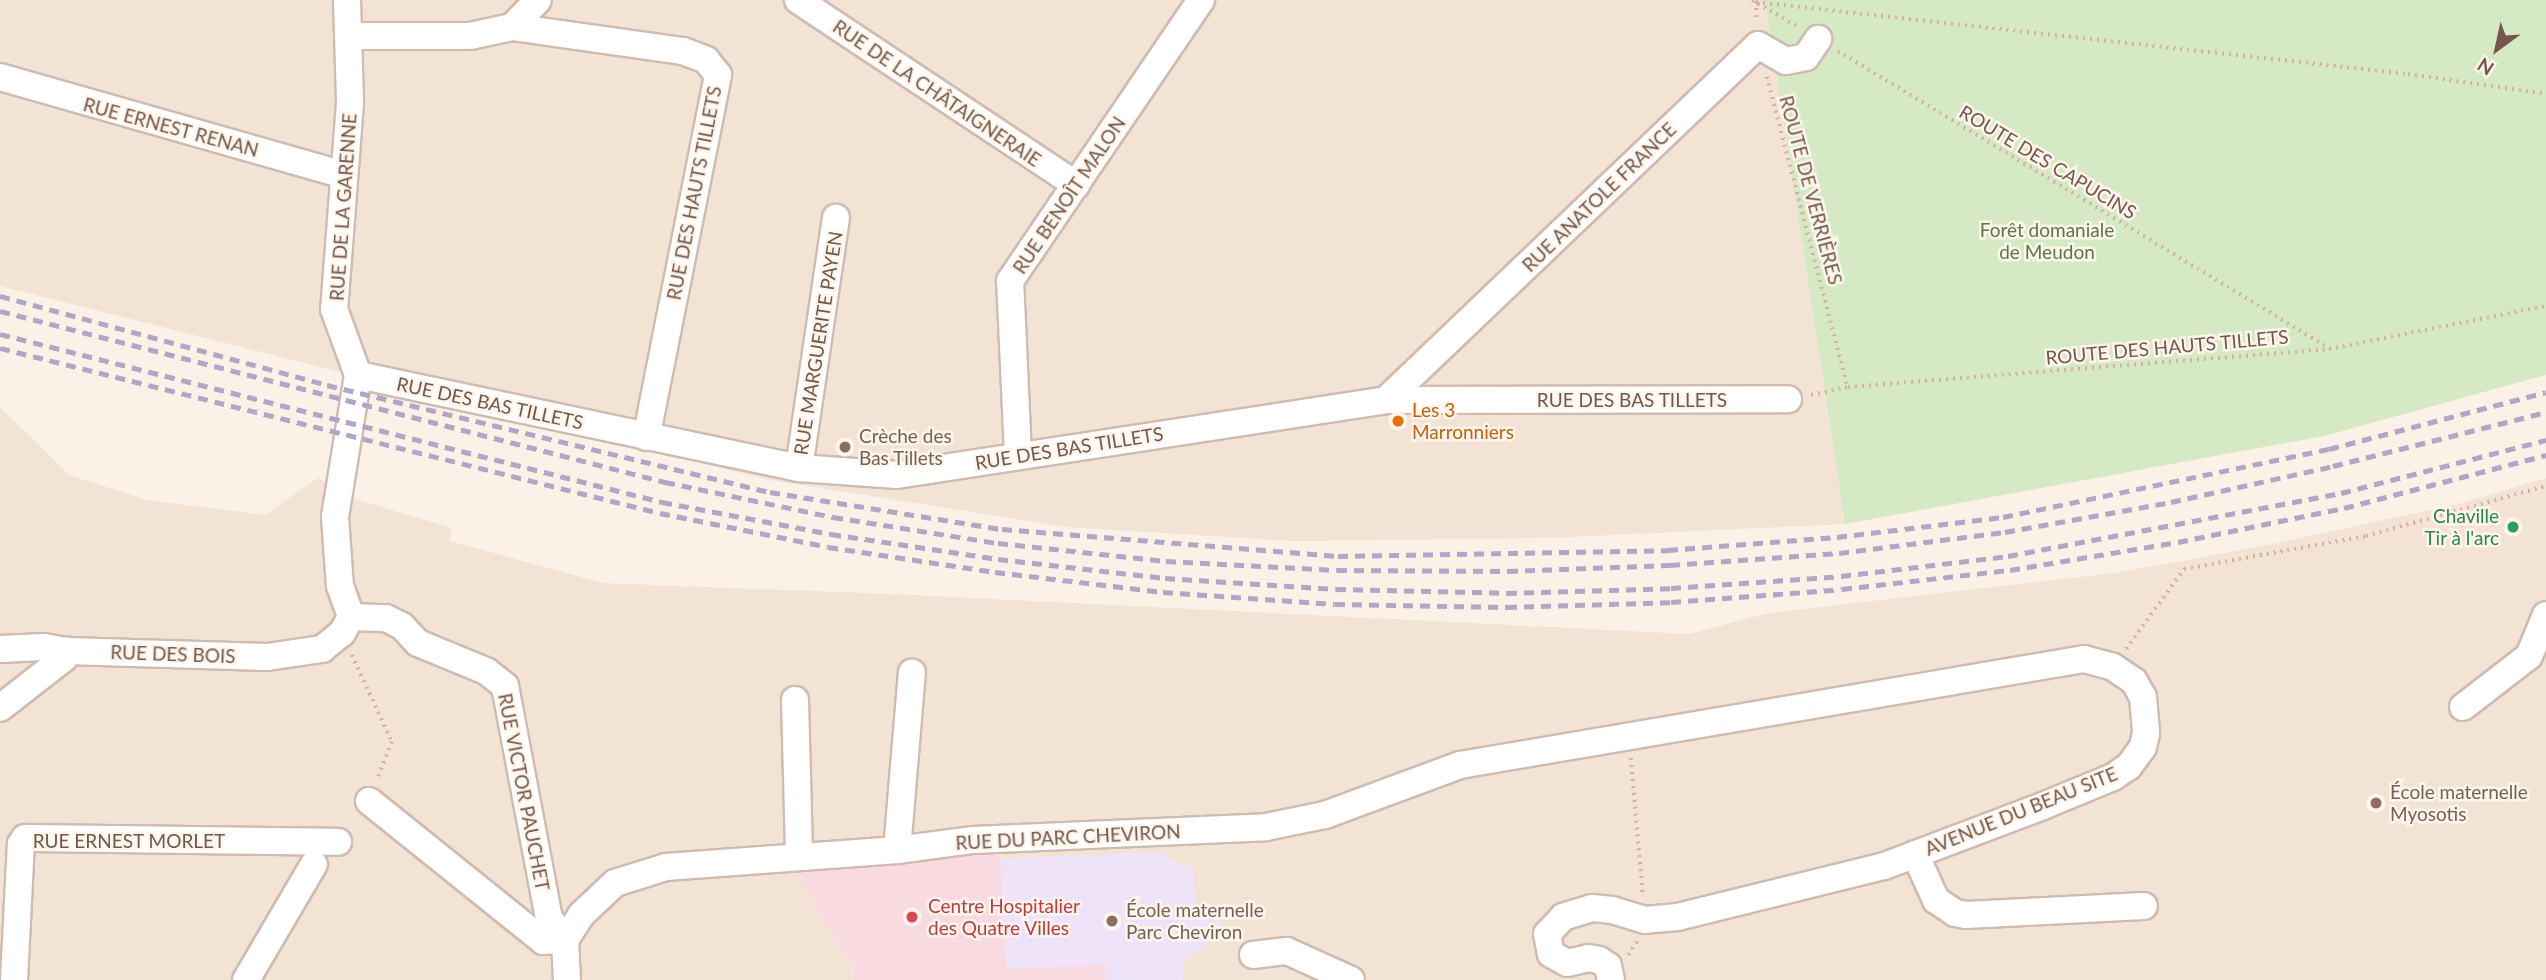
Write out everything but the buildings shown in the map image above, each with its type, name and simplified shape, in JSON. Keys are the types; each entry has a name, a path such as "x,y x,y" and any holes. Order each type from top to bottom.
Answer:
{"street":[{"name":"RUE DE LA GARENNE","path":"347,0 350,103 334,309 358,375 335,517 340,586 347,625"},
{"path":"512,27 538,0"},
{"name":"RUE DE LA CHÂTAIGNERAIE","path":"798,0 1076,186"},
{"name":"RUE BENOÎT MALON","path":"1018,455 1010,281 1201,0"},
{"name":"RUE DES HAUTS TILLETS","path":"348,36 470,36 512,27 682,51 706,60 718,75 646,437"},
{"path":"1758,45 1786,61 1806,57 1818,39"},
{"name":"RUE ANATOLE FRANCE","path":"1386,400 1758,45"},
{"name":"RUE ERNEST RENAN","path":"0,77 333,172 344,171"},
{"name":"RUE MARGUERITE PAYEN","path":"799,468 812,365 836,218"},
{"name":"RUE DES BAS TILLETS","path":"358,375 799,468 897,475 1386,400 1788,400"},
{"path":"2463,708 2529,656 2546,615"},
{"name":"RUE VICTOR PAUCHET","path":"347,625 386,618 402,626 418,643 486,671 505,686 549,918 565,940"},
{"name":"RUE DES BOIS","path":"0,649 44,647 67,651 267,657 321,649 347,625"},
{"path":"0,708 54,667 67,651"},
{"name":"AVENUE DU BEAU SITE","path":"1610,973 1588,958 1567,963 1559,961 1547,946 1547,934 1563,917 1592,908 1612,909 1645,920 1678,917 1884,866 1915,855 2113,777 2129,766 2143,747 2147,715 2143,697 2134,681 2113,667 2084,659 1629,735"},
{"path":"897,850 912,673"},
{"path":"795,700 799,856"},
{"name":"RUE DU PARC CHEVIRON","path":"565,940 600,895 615,883 639,873 666,867 897,850 973,840 1266,827 1325,815 1460,765 1629,735"},
{"path":"369,802 543,941 565,940 567,980"},
{"name":"RUE ERNEST MORLET","path":"8,943 21,844 25,838 338,842"},
{"path":"1915,855 1936,900 1955,913 1966,915 2144,906"},
{"path":"246,980 314,864"},
{"path":"8,943 14,980"},
{"path":"1253,955 1287,951 1352,980"}],"path":[{"name":"ROUTE DES CAPUCINS","path":"1755,1 2329,349"},
{"name":"ROUTE DE VERRIÈRES","path":"1755,1 1758,45 1848,387"},
{"path":"1755,1 2408,74 2546,94"},
{"name":"ROUTE DES HAUTS TILLETS","path":"1788,400 1848,387 2329,349 2546,306"},
{"path":"2113,667 2184,569 2366,536 2546,486"},
{"path":"347,625 392,742 369,802"},
{"path":"1610,973 1626,960 1645,920 1629,735"}],"shaded area":[{"path":"0,0 1765,0 1845,524 1550,538 1292,541 1067,527 769,480 0,286"},
{"path":"0,407 69,475 147,500 265,515 318,478 351,498 452,528 450,541 602,583 891,594 1689,634 1769,613 2115,573 2268,545 2462,503 2546,478 2546,980 0,980"},
{"name":"Centre Hospitalier des Quatre Villes","path":"1000,851 1006,969 1105,965 1105,980 853,980 855,972 792,868"},
{"name":"École maternelle Parc Cheviron","path":"1165,852 1166,860 1178,860 1179,867 1192,866 1196,907 1221,906 1221,934 1184,961 1183,980 1105,980 1104,965 1006,969 1000,859"}],"green space":[{"name":"Forêt domaniale de Meudon","path":"1765,0 2546,0 2546,375 2324,436 1845,524"}],"railway":[{"path":"0,296 327,385 770,492 1002,529 1338,556 1668,550 1837,537 2003,517 2329,449 2546,392"},
{"path":"0,311 665,482 833,517 998,543 1166,561 1337,570 1508,571 1670,565 1839,553 2005,532 2171,502 2333,466 2546,412"},
{"path":"0,334 662,502 831,534 998,559 1165,578 1336,589 1507,593 1671,588 1841,576 2008,556 2341,493 2546,440"},
{"path":"0,348 660,513 828,547 995,572 1163,592 1335,604 1507,607 1671,602 1842,589 2010,570 2178,542 2344,508 2546,455"}],"place":[{"name":"Les 3 Marronniers","path":"1398,421"},
{"name":"Crèche des Bas Tillets","path":"845,447"},
{"name":"Chaville Tir à l'arc","path":"2513,527"},
{"name":"École maternelle Myosotis","path":"2376,803"},
{"name":"Centre Hospitalier des Quatre Villes","path":"912,917"},
{"name":"École maternelle Parc Cheviron","path":"1112,921"}]}
